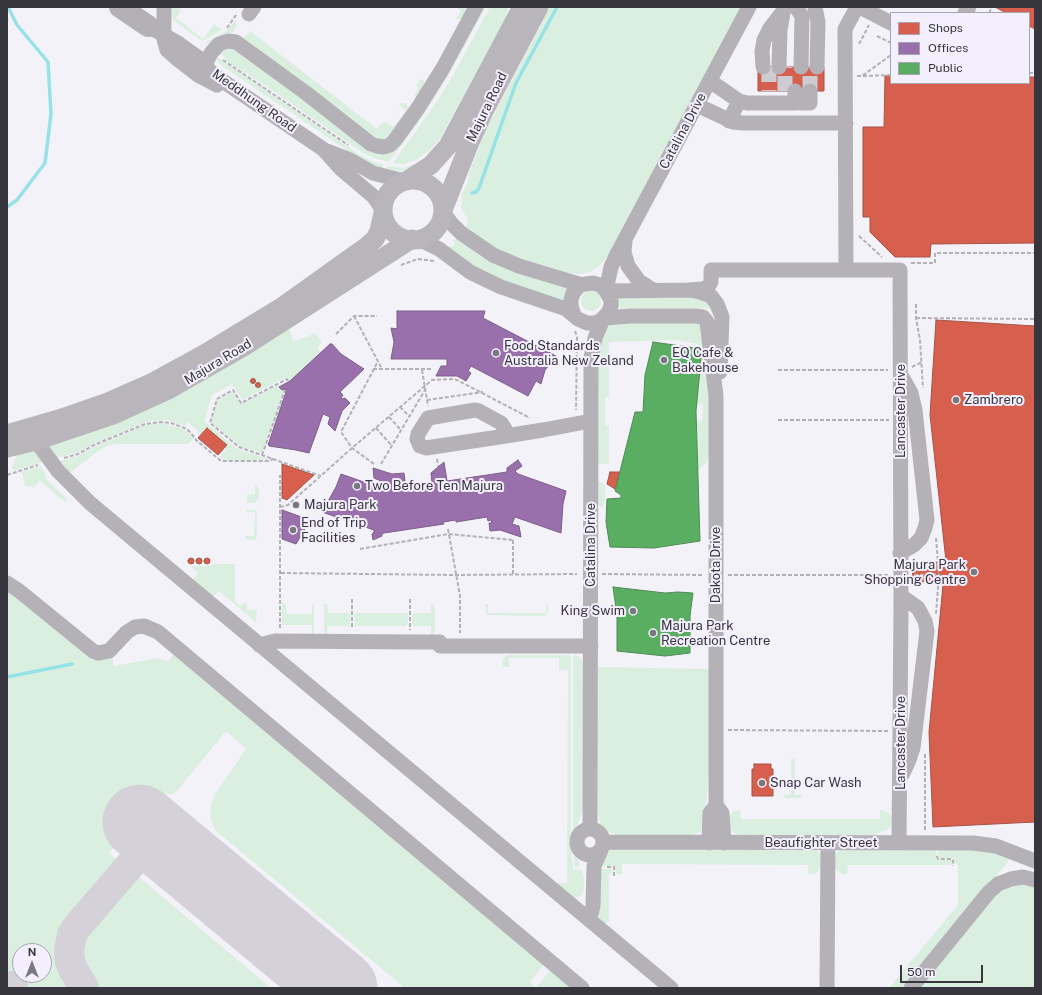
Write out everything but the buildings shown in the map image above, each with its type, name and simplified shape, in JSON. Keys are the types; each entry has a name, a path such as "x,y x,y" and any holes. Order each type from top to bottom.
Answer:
{"highway":[{"path":"120,7 160,20"}],"main road":[{"name":"Majura Road","path":"405,181 431,165 448,146 522,7"},
{"name":"Majura Road","path":"443,211 465,152 484,111 539,7"},
{"path":"405,181 420,181 432,186 440,197 443,211 440,222 435,230 428,236 415,239 398,236 393,232 385,220 383,212 389,192 405,181"},
{"name":"Majura Road","path":"7,434 59,419 108,402 151,383 204,354 283,306 368,246 380,231 383,212"},
{"name":"Majura Road","path":"7,448 36,441 113,415 176,386 245,346 415,239"}],"street":[{"path":"206,62 211,53 219,44 228,40 236,42 306,93 371,144 384,147 390,145 395,140 418,108 443,68 476,7"},
{"name":"Catalina Drive","path":"606,290 617,254 749,7"},
{"path":"790,67 818,22 814,7"},
{"path":"846,270 845,29 857,7"},
{"path":"860,7 890,23"},
{"path":"788,10 790,67"},
{"path":"788,10 770,40 790,67"},
{"name":"Meddhung Road","path":"160,20 178,43 206,62 211,73 323,149 350,160 373,173 405,181"},
{"path":"160,20 178,43"},
{"path":"160,20 167,50 182,63 209,82 249,99"},
{"path":"710,81 739,101 747,103 788,97"},
{"path":"729,121 739,101"},
{"path":"697,104 729,121 743,123 846,123"},
{"name":"Meddhung Road","path":"323,149 341,169 373,196 383,212"},
{"path":"443,211 460,233 493,255 519,266 584,284 596,284 606,290 702,289 708,287 711,282 711,270 846,270 904,266"},
{"path":"627,236 624,250 628,266 639,281 653,290"},
{"path":"415,239 439,248 470,272 478,276 501,287 566,309 581,321 587,323 597,322 604,318 608,313 611,306 610,298 606,290"},
{"name":"Catalina Drive","path":"584,284 604,269 617,254"},
{"name":"Lancaster Drive","path":"899,843 901,775 901,373 904,266"},
{"path":"575,316 571,309 571,300 574,291 584,284"},
{"path":"688,290 711,296 722,314 721,361 716,396"},
{"name":"Catalina Drive","path":"575,316 583,331 591,358"},
{"path":"604,318 620,316 696,316 705,319 708,326 716,396"},
{"name":"Catalina Drive","path":"590,828 591,358 595,338 604,318"},
{"path":"900,553 910,548 921,538 927,520 915,410 911,393 901,373"},
{"name":"Dakota Drive","path":"716,396 716,805 722,814 716,843"},
{"path":"506,436 502,423 475,410 428,418 418,434 417,440 420,446 426,448 506,436 591,421"},
{"path":"36,441 52,463 76,490 93,506 671,988"},
{"path":"7,584 18,590 87,648 93,651 103,653 109,651 128,631 135,627 144,626 158,632 582,988"},
{"path":"900,596 920,611 925,621 927,631 913,748 909,760 901,775"},
{"path":"258,644 280,641 440,642 440,646 497,646 506,653 591,646"},
{"path":"590,828 600,833 602,846 594,866 593,906 591,914 583,915 586,888 585,874 577,845 577,837 584,830 590,828"},
{"name":"Beaufighter Street","path":"602,846 716,843 980,843 996,846 1035,861"},
{"path":"827,988 828,843"},
{"path":"577,845 581,852 588,855 594,855 602,846"},
{"path":"911,988 989,892 998,884 1011,879 1023,877 1035,880"}],"path":[{"path":"225,30 247,11"},
{"path":"856,49 874,14"},
{"path":"877,36 890,43"},
{"path":"862,76 890,56"},
{"path":"855,76 890,75"},
{"path":"855,234 883,258"},
{"path":"904,266 935,263 935,253 1035,253"},
{"path":"396,267 418,259 432,261 436,259"},
{"path":"916,304 916,318 920,340 924,390"},
{"path":"354,316 382,369"},
{"path":"336,334 354,316 378,316"},
{"path":"916,318 1035,319"},
{"path":"374,464 352,448 341,432 378,362"},
{"path":"778,370 901,373 922,362"},
{"path":"373,369 431,369"},
{"path":"288,381 287,379 241,403 233,390 217,399 210,423 238,447 321,476"},
{"path":"381,464 426,389"},
{"path":"262,455 286,390"},
{"path":"427,400 483,392"},
{"path":"400,407 410,416"},
{"path":"389,417 401,430"},
{"path":"778,420 901,420"},
{"path":"7,475 52,463 78,454 94,445 142,425 161,422 171,423 186,429 196,438 196,440 221,461 268,461 273,459"},
{"path":"376,428 392,446"},
{"path":"280,475 282,599 280,641"},
{"path":"448,529 455,575 460,596 460,646"},
{"path":"360,549 448,534 513,539 513,574"},
{"path":"935,535 938,574 935,617"},
{"path":"281,573 455,575 578,574"},
{"path":"597,574 708,575"},
{"path":"723,575 938,574"},
{"path":"352,599 352,642"},
{"path":"410,599 410,642"},
{"path":"723,730 889,731"},
{"path":"925,753 926,843"},
{"path":"603,867 614,867 614,876"}],"green space":[{"path":"171,7 177,7 181,10 176,18 203,39 214,24 222,30 202,41 173,20"},
{"path":"459,7 468,7 462,19 456,19 461,11 458,9"},
{"path":"482,7 486,7 444,83 421,119 389,162 376,159 362,152 254,78 228,62 219,51 227,45 378,152"},
{"path":"490,7 508,7 506,18 441,137 432,148 418,159 405,164 393,163 438,100"},
{"path":"550,7 741,7 607,257 592,271 581,274 569,273 520,258 495,248 467,227 468,220 461,208 462,193 467,184 470,170 488,125"},
{"path":"236,20 237,25 233,32 219,36 210,44 205,43 226,31"},
{"path":"250,31 377,129 383,122 386,122 393,127 406,111 399,105 401,103 405,103 409,108 389,137 381,141 372,136 244,38"},
{"path":"217,58 360,155 384,165 382,168 372,165 357,157 222,66 218,62"},
{"path":"421,79 424,81 425,85 417,96 414,96 419,88 416,86"},
{"path":"415,164 411,168 402,171 387,168 388,166 404,168"},
{"path":"456,238 480,256 498,265 566,288 564,299 563,300 511,284 480,271 448,248 453,246"},
{"path":"591,291 598,294 601,301 598,308 591,311 584,308 581,301 584,294"},
{"path":"688,295 705,301 711,307 713,314 709,309 702,308 619,308 618,306 618,297"},
{"path":"692,321 700,324 710,375 710,456 706,463 698,470 697,421 702,420 703,405 697,404 698,344 675,340 609,342 609,398 605,397 605,426 609,426 609,464 597,464 598,344 608,324"},
{"path":"289,327 293,341 315,333 322,342 317,348 321,352 290,381 287,377 242,400 232,384 212,395 204,421 236,448 267,460 227,460 221,458 220,456 228,446 207,428 201,435 188,421 185,426 167,420 149,421 93,444 76,453 53,459 44,447"},
{"path":"278,385 284,391 262,453 240,446 211,422 217,400 233,392 240,404"},
{"path":"162,423 183,429 194,438 188,444 110,445 101,449 71,472 67,472 55,462 78,456 93,447 146,425"},
{"path":"32,450 37,452 46,461 14,471 12,468 17,454"},
{"path":"41,466 48,481 66,498 71,494 65,502 40,481 34,487 25,486 22,472"},
{"path":"597,480 605,485 605,499 602,508 597,504"},
{"path":"255,485 258,487 259,498 254,503 247,503 247,495 255,494"},
{"path":"247,510 257,511 257,535 256,539 254,540 248,540 245,538 245,536 254,536 255,512 246,512"},
{"path":"212,564 235,564 235,601 240,606 243,603 247,603 247,610 257,610 256,622 219,591 213,597 192,580 198,573 190,566 212,566"},
{"path":"7,589 112,655 114,666 158,658 168,662 174,654 546,962 530,982 535,988 405,988 216,831 210,817 211,804 215,794 246,749 226,731 177,791 173,794 161,792 109,853 123,865 71,927 65,937 64,949 66,970 75,988 31,988 24,983 52,983 52,943 12,943 12,974 7,980"},
{"path":"282,601 286,604 287,614 312,614 312,604 314,604 314,635 312,635 312,625 282,625"},
{"path":"324,604 327,604 328,613 349,613 349,626 327,626 327,635 324,635"},
{"path":"431,604 434,605 435,608 435,632 433,635 431,635 431,626 414,626 412,623 412,616 414,613 431,613"},
{"path":"485,604 488,604 488,613 546,613 546,604 548,604 548,612 545,616 488,615 486,613"},
{"path":"355,613 407,613 408,623 406,626 355,626"},
{"path":"509,655 570,655 571,657 571,846 573,869 582,870 584,879 584,889 579,897 575,898 571,896 558,885 558,883 567,883 568,670 559,670 559,658 509,658 509,667 502,667 503,658"},
{"path":"575,655 584,663 583,808 573,838 573,657"},
{"path":"597,667 710,669 710,763 704,825 700,832 692,835 616,835 606,831 601,825 598,814"},
{"path":"791,759 795,759 795,795 803,795 801,798 785,798 783,796 791,794"},
{"path":"740,810 741,819 880,819 881,810 890,814 892,818 892,825 888,829 874,835 738,835 730,830 730,816 734,811"},
{"path":"573,847 580,865 578,867 575,867"},
{"path":"614,848 817,850 821,855 820,868 816,873 808,874 808,865 622,864 622,874 616,874 615,866 600,866 605,852"},
{"path":"983,849 1010,857 1007,863 902,988 889,988 958,905 958,865 954,863 953,858 939,858 938,850"},
{"path":"839,850 936,850 937,860 951,860 952,863 951,865 848,865 847,874 844,874 840,873 835,868 835,855"},
{"path":"599,869 612,869 611,874 609,874 609,921 606,923 604,923 598,916"},
{"path":"133,872 271,988 91,988 83,980 78,970 75,960 76,944 82,932"},
{"path":"1021,885 1035,887 1035,988 915,988 987,901 1003,890"},
{"path":"553,968 576,988 535,988"}],"waterway":[{"path":"7,207 17,200 45,163 51,114 48,62 17,25 8,7"},
{"path":"472,193 476,192 479,188 516,83 557,7"},
{"path":"7,677 72,664"}],"taxiway":[{"path":"84,988 70,962 69,950 72,935 76,928 156,835"}],"runway":[{"path":"140,822 340,988"}],"tunnel":[{"path":"769,67 769,91"},
{"path":"785,67 785,91"},
{"path":"810,67 810,91"}],"place":[{"name":"Food Standards Australia New Zeland","path":"496,353"},
{"name":"EQ Cafe & Bakehouse","path":"664,360"},
{"name":"Zambrero","path":"956,400"},
{"name":"Two Before Ten Majura","path":"357,486"},
{"name":"Majura Park","path":"296,505"},
{"name":"End of Trip Facilities","path":"293,530"},
{"name":"Majura Park Shopping Centre","path":"974,572"},
{"name":"King Swim","path":"633,611"},
{"name":"Majura Park Recreation Centre","path":"653,633"},
{"name":"Snap Car Wash","path":"762,783"}]}
